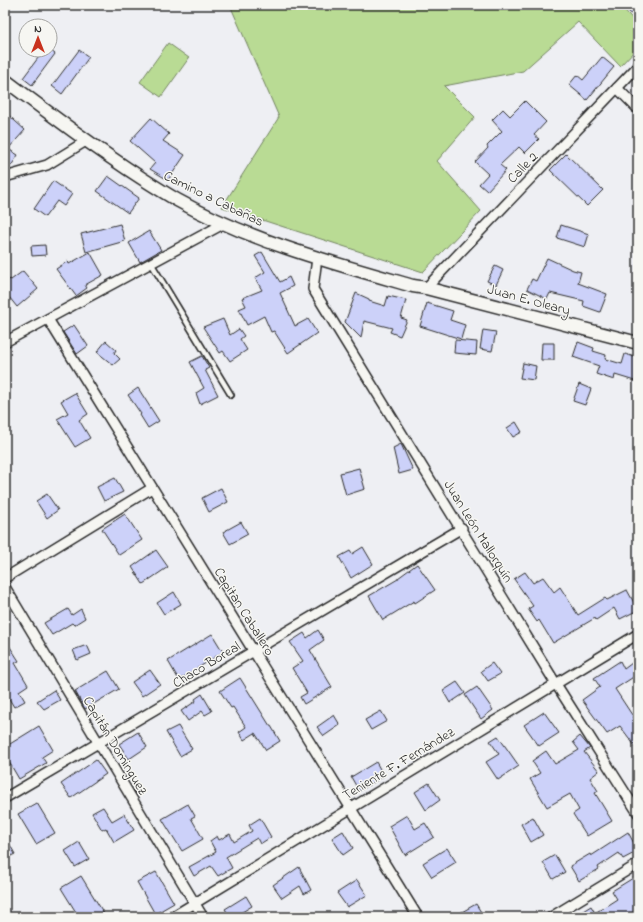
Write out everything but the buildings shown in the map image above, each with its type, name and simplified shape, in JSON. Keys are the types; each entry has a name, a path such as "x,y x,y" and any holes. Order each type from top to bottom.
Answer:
{"street":[{"name":"Calle 2","path":"426,288 638,66"},
{"name":"Camino a Cabañas","path":"5,80 86,141 177,200 225,223 268,241 316,258 413,286"},
{"path":"617,88 638,108"},
{"path":"5,177 47,165 86,141"},
{"path":"5,342 225,223"},
{"name":"Juan León Mallorquín","path":"316,258 313,289 462,528 556,684 638,813"},
{"name":"Juan E. Oleary","path":"413,286 426,288 638,343"},
{"name":"Capitan Caballero","path":"48,319 418,917"},
{"path":"5,578 152,488"},
{"name":"Chaco Boreal","path":"5,798 462,528"},
{"name":"Capitán Dominguez","path":"5,587 203,917"},
{"name":"Teniente F. Fernández","path":"172,917 638,634"},
{"path":"551,917 638,864"}],"lane":[{"path":"151,263 231,395"}],"green space":[{"path":"230,5 620,5 638,25 638,47 620,66 578,22 523,71 444,86 475,117 437,161 481,211 423,272 222,207 279,117"},
{"path":"168,43 189,58 161,97 140,82"}]}
